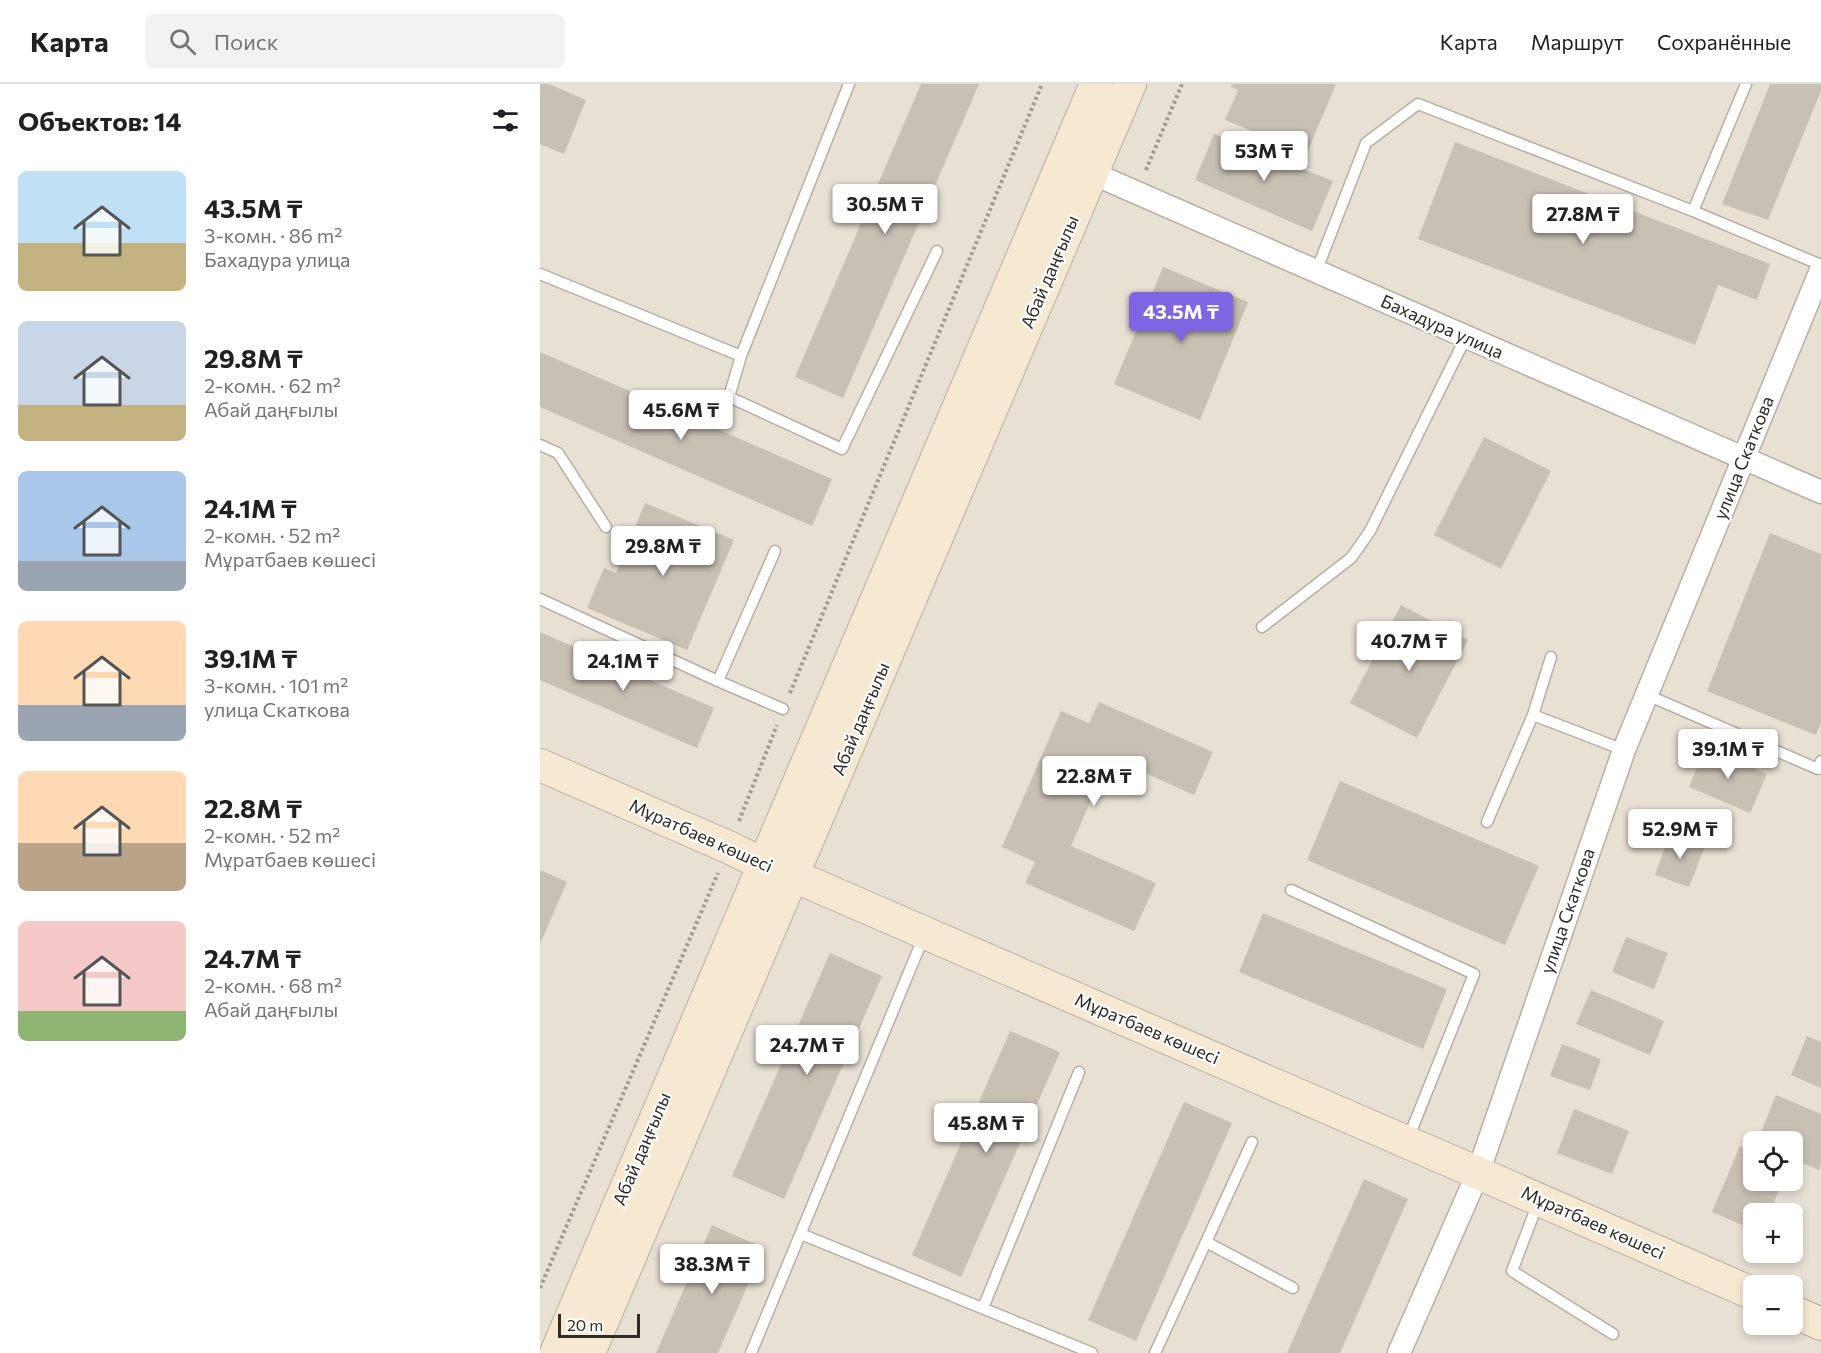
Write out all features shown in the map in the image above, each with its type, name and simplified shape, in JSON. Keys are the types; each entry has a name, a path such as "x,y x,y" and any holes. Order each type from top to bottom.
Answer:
{"main road":[{"name":"Абай даңғылы","path":"556,1353 1096,84"},
{"name":"Абай даңғылы","path":"590,1353 1130,84"},
{"name":"Мұратбаев көшесі","path":"540,765 1743,1289"},
{"path":"1803,1316 1821,1324"}],"street":[{"name":"Бахадура улица","path":"1063,161 1821,492"},
{"name":"улица Скаткова","path":"1399,1353 1478,1173 1624,750 1821,270"}],"lane":[{"path":"849,84 741,356 729,397 842,449 937,251"},
{"path":"1693,211 1746,84"},
{"path":"1316,272 1366,143 1418,104 1693,211 1821,265"},
{"path":"540,274 741,356"},
{"path":"1262,627 1351,558 1370,531 1466,337"},
{"path":"540,445 558,453 606,527"},
{"path":"718,681 776,551"},
{"path":"540,599 783,709"},
{"path":"1487,822 1533,715 1551,657"},
{"path":"1647,696 1818,769 1821,761"},
{"path":"1533,715 1624,750"},
{"path":"1291,890 1474,974 1407,1142"},
{"path":"751,1353 926,933"},
{"path":"983,1308 1080,1072"},
{"path":"1155,1353 1252,1142"},
{"path":"1539,1200 1512,1271 1613,1334"},
{"path":"801,1233 1092,1353"},
{"path":"1206,1242 1293,1288"}],"path":[{"path":"540,1288 728,848 783,709 1042,84"},
{"path":"1137,193 1182,84"}],"building":[{"path":"540,84 549,84 586,100 564,154 540,144"},
{"path":"921,84 979,84 843,398 795,377"},
{"path":"1233,84 1336,84 1307,153 1225,120 1238,90 1231,87"},
{"path":"1770,84 1821,84 1821,91 1768,220 1722,204"},
{"path":"1214,134 1333,181 1312,231 1195,180"},
{"path":"1455,142 1770,264 1757,300 1718,285 1695,345 1418,239"},
{"path":"1163,267 1248,302 1200,420 1114,384"},
{"path":"540,352 832,479 812,526 540,407"},
{"path":"1484,437 1551,471 1501,569 1434,535"},
{"path":"645,503 734,540 687,650 587,608 604,568 616,573"},
{"path":"1770,533 1821,554 1821,723 1816,735 1707,691"},
{"path":"1401,605 1468,640 1417,738 1350,703"},
{"path":"540,632 714,708 697,748 540,680"},
{"path":"1099,702 1213,752 1194,795 1110,757 1071,846 1156,883 1134,931 1025,883 1035,862 1002,847 1061,711 1089,723"},
{"path":"1705,748 1767,774 1750,813 1689,787"},
{"path":"1340,781 1539,866 1505,945 1307,860"},
{"path":"1670,833 1705,846 1689,887 1655,875"},
{"path":"540,870 567,882 540,944"},
{"path":"1263,913 1447,989 1423,1049 1239,972"},
{"path":"1626,937 1668,953 1654,989 1612,972"},
{"path":"830,953 882,976 784,1199 732,1176"},
{"path":"1591,990 1664,1021 1650,1055 1576,1024"},
{"path":"1010,1031 1060,1052 961,1277 912,1255"},
{"path":"1807,1036 1821,1042 1821,1088 1791,1075"},
{"path":"1562,1044 1601,1059 1590,1090 1550,1076"},
{"path":"1776,1095 1821,1114 1819,1170 1803,1163 1803,1131 1761,1131"},
{"path":"1184,1102 1232,1123 1136,1341 1088,1320"},
{"path":"1574,1109 1629,1131 1612,1174 1557,1153"},
{"path":"1740,1146 1743,1147 1743,1191 1778,1191 1774,1203 1743,1203 1743,1225 1712,1212"},
{"path":"1364,1179 1408,1199 1340,1353 1287,1353"},
{"path":"712,1225 764,1248 718,1353 656,1353"}]}
